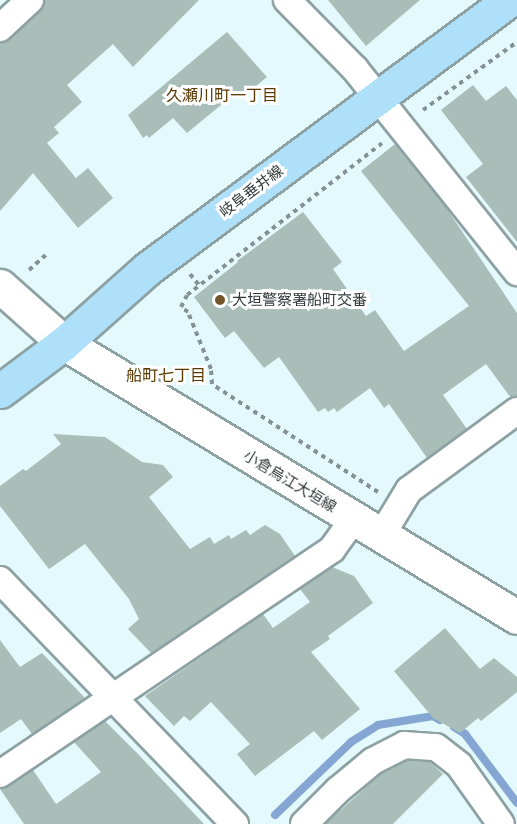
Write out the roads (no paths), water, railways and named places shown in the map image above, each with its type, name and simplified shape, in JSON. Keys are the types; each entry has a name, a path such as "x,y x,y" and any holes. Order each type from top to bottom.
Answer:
{"main road":[{"name":"岐阜垂井線","path":"0,391 64,343 147,268 509,0"},
{"name":"小倉烏江大垣線","path":"0,286 64,343 353,520 517,617"}],"street":[{"path":"0,28 30,0"},
{"path":"287,0 339,51 517,272"},
{"path":"381,536 408,490 517,411"},
{"path":"0,774 332,549 353,520"},
{"path":"0,580 235,824"},
{"path":"304,824 338,790 373,761 404,745 436,747 459,765 501,824"}],"waterway":[{"path":"275,815 351,742 378,725 433,716 440,720"},
{"path":"454,727 465,734 517,803"}],"place":[{"name":"大垣警察署船町交番","path":"220,300"}],"district":[{"name":"久瀬川町一丁目","path":"222,95"},
{"name":"船町七丁目","path":"166,375"}]}
